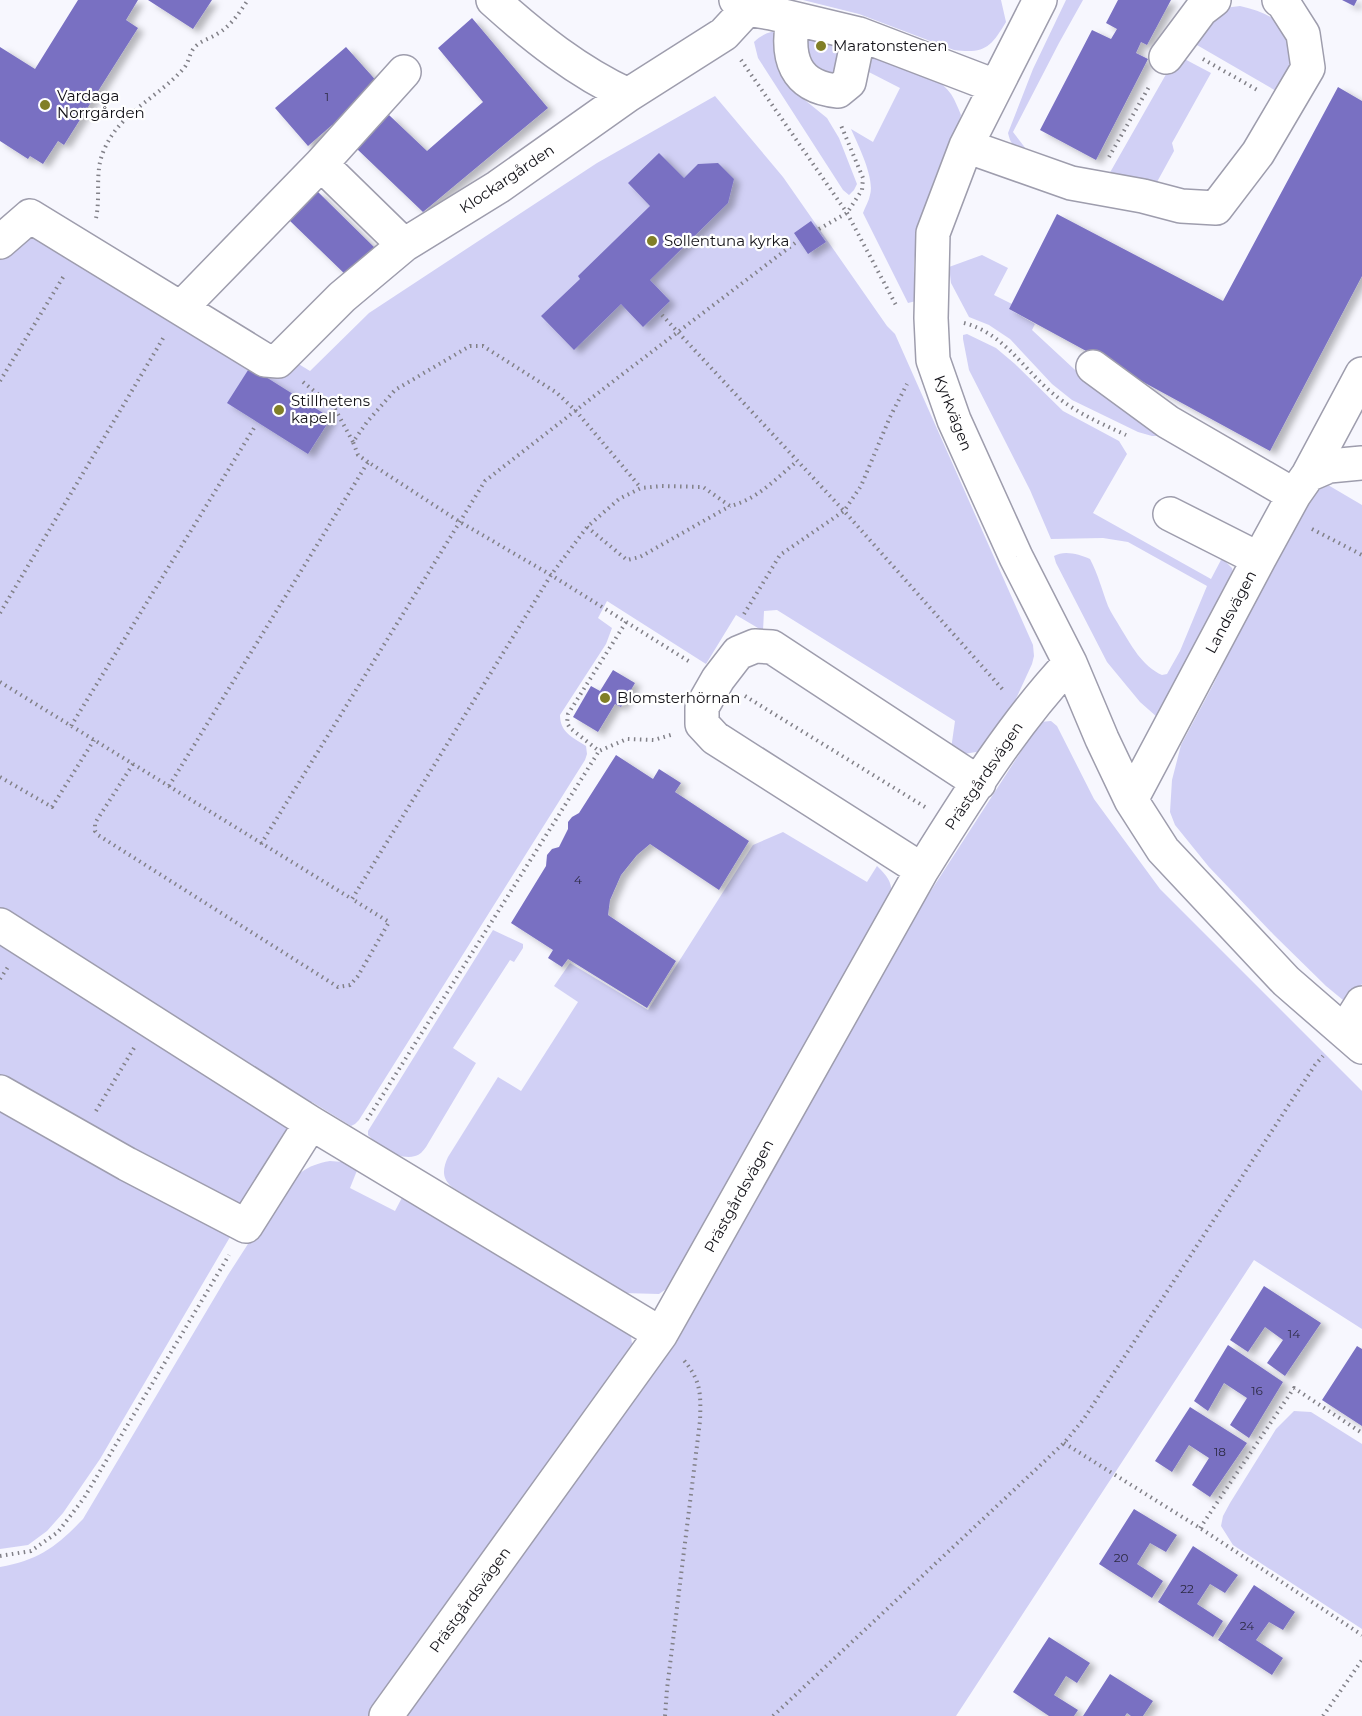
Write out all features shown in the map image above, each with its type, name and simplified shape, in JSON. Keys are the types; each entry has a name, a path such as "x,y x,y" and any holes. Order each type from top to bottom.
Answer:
{"street":[{"path":"493,0 531,34 582,70 628,96"},
{"name":"Kyrkvägen","path":"1040,0 966,146 933,233 931,318 933,360 954,420 1016,557 1070,663"},
{"path":"1171,50 1201,10 1214,0"},
{"path":"966,146 1071,183 1181,206 1215,208 1258,153 1308,68 1303,34 1282,1 1279,0"},
{"path":"741,5 859,34 995,86"},
{"name":"Klockargården","path":"278,361 342,297 404,245 498,187 628,96 724,34 741,5"},
{"path":"793,19 792,60 799,73 821,90 838,91 849,82 859,34"},
{"path":"181,308 321,164 404,72"},
{"path":"321,164 404,245"},
{"path":"0,242 30,216 265,360 278,361"},
{"path":"1093,367 1168,422 1301,485 1329,466 1362,463"},
{"name":"Landsvägen","path":"1131,800 1259,559 1362,374"},
{"path":"1170,514 1259,559"},
{"path":"922,870 716,738 702,724 702,706 718,680 738,653 755,646 772,647 978,783"},
{"path":"1070,663 1131,800 1163,850 1286,981 1353,1039 1362,1003"},
{"name":"Prästgårdsvägen","path":"386,1716 661,1334 922,870 1026,714 1070,663"},
{"path":"0,925 311,1122 661,1334"},
{"path":"0,1092 246,1226 311,1122"}],"path":[{"path":"0,381 90,237 97,216 98,170 108,141 128,116 153,97 187,65 195,46 226,28 238,16 248,0"},
{"path":"724,34 847,213 899,311 931,318"},
{"path":"1092,186 1171,50 1285,107"},
{"path":"819,229 847,213 862,190 863,178 833,105 838,91"},
{"path":"261,844 485,481 795,243"},
{"path":"0,613 181,308"},
{"path":"662,315 1026,714"},
{"path":"353,442 367,422 396,390 470,346 483,346 557,393 576,411 641,488"},
{"path":"278,361 334,407 358,454 368,462 460,522 550,575 951,824"},
{"path":"744,614 780,555 844,512 861,486 890,417 910,378"},
{"path":"71,726 254,428"},
{"path":"169,786 368,462"},
{"path":"587,527 627,560 640,557 730,506 741,504 763,490 796,462"},
{"path":"352,899 550,575 587,527 619,499 641,488 662,486 703,488 730,506"},
{"path":"599,751 570,728 567,718 626,622"},
{"path":"0,682 169,786 261,844 389,922 358,976 350,985 338,987 98,835 95,831 95,823 133,764"},
{"path":"350,1146 599,751 627,740 654,740 702,724"},
{"path":"0,777 52,807 94,740"},
{"path":"80,1137 151,1021"},
{"path":"773,1716 1064,1443 1083,1420 1315,1065 1353,1039"},
{"path":"0,1556 31,1551 58,1532 84,1498 246,1226"},
{"path":"661,1334 698,1380 700,1401 694,1472 665,1716"},
{"path":"1200,1528 1294,1388 1362,1433"},
{"path":"1064,1443 1200,1528 1362,1635"},
{"path":"1323,1716 1362,1659"}],"shaded area":[{"path":"803,0 1001,0 1006,22 986,47 973,51 954,50 859,14"},
{"path":"1066,0 1083,0 1013,132 1033,158 1014,147 1008,133 1033,69"},
{"path":"1240,6 1261,12 1279,22 1291,38 1295,48 1296,64 1283,95 1190,41 1224,8"},
{"path":"795,23 857,38 837,89 793,45"},
{"path":"784,30 782,74 790,88 827,118 839,138 857,184 849,195 843,190 758,58 754,42 768,33"},
{"path":"876,54 917,69 936,79 951,94 961,115 936,175 925,210 914,263 916,301 908,303 863,213 869,200 870,180 851,129 873,142 900,88 861,68 867,56"},
{"path":"1177,55 1211,73 1172,143 1174,151 1157,182 1108,176"},
{"path":"715,96 783,177 887,326 895,334 1033,645 1032,664 1008,716 982,751 964,754 951,749 955,721 777,610 764,611 763,631 736,615 706,664 607,601 598,618 612,628 606,644 560,715 565,730 586,746 585,760 359,1120 351,1126 312,1102 100,1459 63,1513 47,1531 28,1545 0,1549 0,225 29,199 310,371 369,313 597,163"},
{"path":"982,255 1008,268 994,295 1012,304 1009,309 1035,324 1032,330 1087,381 1161,436 1138,432 1072,400 1052,384 1010,339 989,325 969,317 951,283 949,267"},
{"path":"967,334 996,348 1063,411 1119,441 1127,454 1093,513 1211,579 1222,558 1232,568 1234,577 1157,717 1140,702 1107,662 1054,556 1072,553 1090,559 1109,609 1128,641 1143,661 1162,675 1167,674 1180,651 1207,586 1128,542 1103,538 1051,539 1030,490 969,370 963,339 963,335"},
{"path":"1328,485 1362,505 1362,984 1349,999 1343,1000 1274,935 1209,867 1175,825 1170,812 1172,780 1181,745 1283,542 1311,493"},
{"path":"1051,721 1057,726 1094,799 1160,889 1362,1091 1362,1329 1254,1260 956,1716 399,1716 677,1342 870,985 1040,722"},
{"path":"783,832 867,882 877,866 889,881 891,900 672,1285 659,1294 623,1293 452,1187 445,1176 446,1161 498,1077 521,1091 578,1002 554,986 570,963 648,1010 753,845"},
{"path":"493,930 523,944 523,948 514,962 510,960 453,1048 476,1063 423,1151 409,1157 390,1152 377,1144 368,1135 368,1131"},
{"path":"330,1161 343,1162 358,1168 350,1188 395,1211 406,1190 625,1326 631,1337 633,1350 570,1447 368,1716 0,1716 0,1567 26,1560 46,1551 83,1519 228,1275 280,1194 302,1172 314,1165"},
{"path":"1294,1411 1311,1412 1362,1444 1362,1629 1233,1545 1221,1526 1230,1503 1276,1429"}],"building":[{"name":"Vardaga Norrgården","path":"78,0 138,0 126,20 138,28 64,145 58,141 43,164 30,156 28,159 0,141 0,47 35,69"},
{"path":"148,0 212,0 193,29"},
{"path":"1118,0 1171,0 1147,45 1141,42 1136,53 1148,59 1096,160 1040,130 1092,30 1111,39 1117,29 1106,23"},
{"path":"1342,0 1357,0 1354,6"},
{"path":"472,18 548,108 423,212 357,149 389,115 427,151 483,102 438,48"},
{"path":"346,47 380,85 340,135 332,125 308,146 275,108"},
{"path":"1338,87 1362,101 1362,276 1270,451 1009,309 1057,214 1223,301"},
{"name":"Sollentuna kyrka","path":"659,153 684,178 698,164 718,163 734,179 728,203 650,280 670,301 643,327 621,304 574,350 541,316 580,279 578,276 650,206 628,183"},
{"path":"317,191 375,248 348,277 289,220"},
{"path":"811,221 826,242 808,254 794,233"},
{"name":"Stillhetens kapell","path":"250,367 331,418 308,454 227,403"},
{"name":"Blomsterhörnan","path":"613,670 635,683 621,707 615,704 598,732 573,717 591,686 600,691"},
{"path":"616,755 653,779 659,769 681,783 675,792 749,841 719,890 650,844 637,855 621,875 610,900 608,915 676,961 647,1008 568,959 562,967 548,958 553,950 511,923 546,866 547,855 552,849 559,847 568,829 568,822 579,813"},
{"path":"1264,1286 1321,1323 1285,1376 1267,1363 1283,1340 1265,1327 1248,1352 1230,1340"},
{"path":"1228,1345 1283,1382 1249,1438 1230,1425 1247,1398 1224,1383 1208,1411 1194,1401"},
{"path":"1357,1346 1362,1349 1362,1426 1322,1400"},
{"path":"1190,1407 1247,1443 1210,1497 1192,1485 1209,1458 1189,1445 1172,1472 1155,1461"},
{"path":"1134,1509 1177,1535 1166,1552 1150,1543 1137,1564 1163,1581 1152,1598 1099,1564"},
{"path":"1193,1546 1238,1575 1225,1593 1210,1584 1197,1604 1223,1621 1213,1637 1158,1602"},
{"path":"1254,1585 1295,1612 1283,1630 1269,1622 1256,1640 1283,1658 1272,1675 1218,1640"},
{"path":"1049,1637 1090,1663 1077,1683 1066,1676 1054,1695 1078,1710 1074,1716 1049,1716 1013,1692"},
{"path":"1110,1674 1153,1701 1143,1716 1131,1716 1127,1713 1125,1716 1083,1716"}],"place":[{"name":"Maratonstenen","path":"821,46"},
{"name":"Vardaga Norrgården","path":"45,105"},
{"name":"Sollentuna kyrka","path":"652,241"},
{"name":"Stillhetens kapell","path":"279,410"},
{"name":"Blomsterhörnan","path":"605,698"}]}
